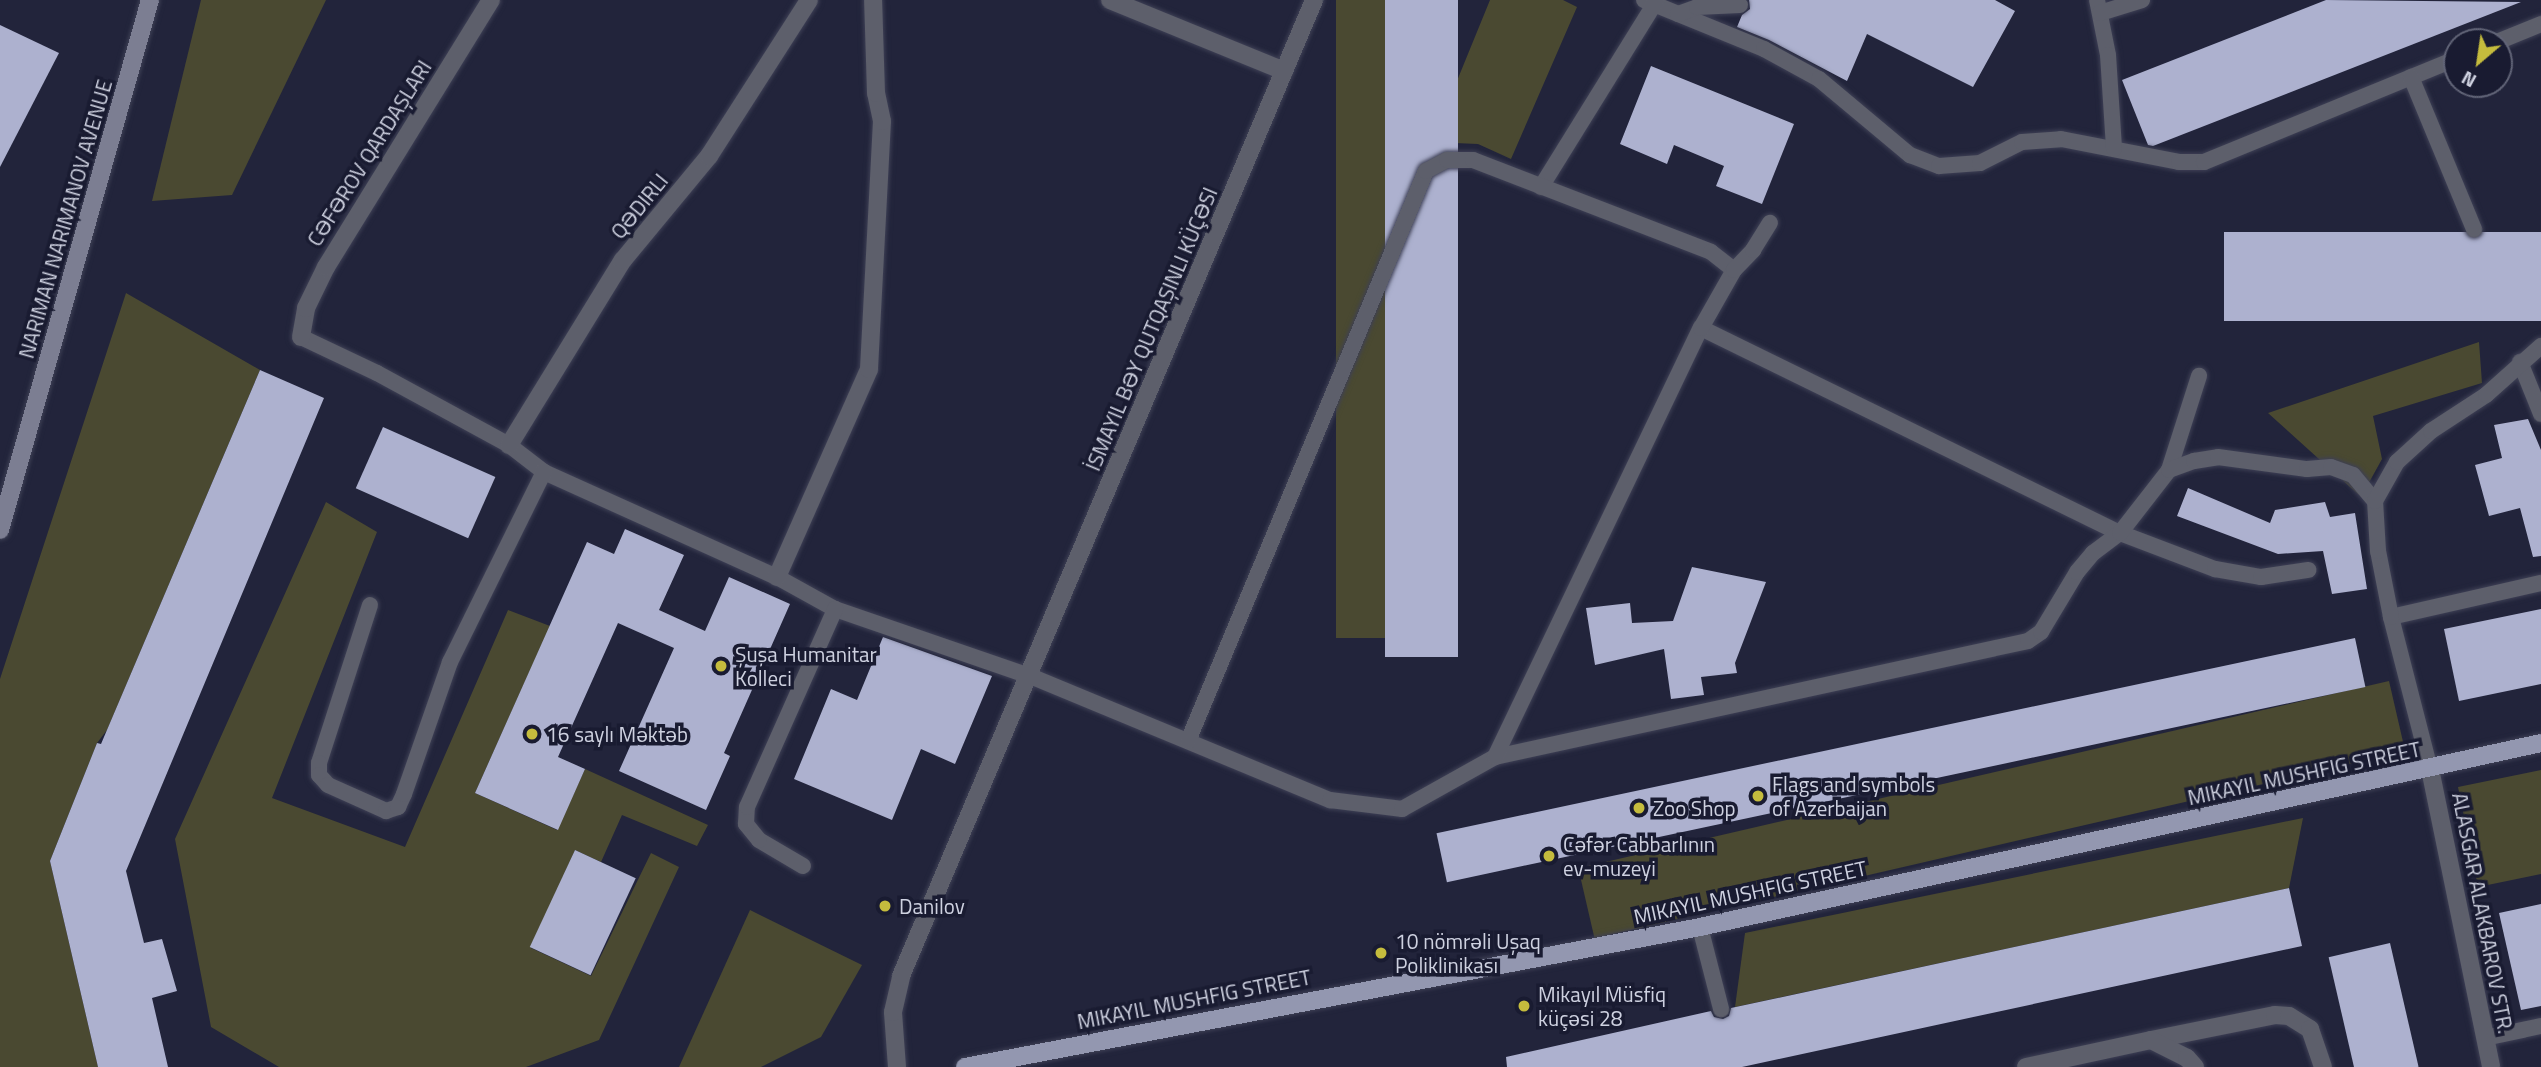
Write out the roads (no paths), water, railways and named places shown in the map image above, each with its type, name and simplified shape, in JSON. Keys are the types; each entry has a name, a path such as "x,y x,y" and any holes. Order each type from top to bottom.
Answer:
{"main road":[{"name":"NARIMAN NARIMANOV AVENUE","path":"0,530 150,0"},
{"name":"MIKAYIL MUSHFIG STREET","path":"965,1067 1700,927 2541,743"}],"street":[{"path":"301,337 306,308 326,267 491,0"},
{"name":"QƏDIRLI","path":"509,445 623,260 709,156 809,0"},
{"path":"777,577 869,369 881,121 876,93 873,0"},
{"path":"1110,0 1284,71"},
{"path":"897,1067 893,1012 901,976 1314,0"},
{"name":"ALASGAR ALAKBAROV STR.","path":"2430,769 2491,1067"},
{"path":"2026,1067 2275,1015 2289,1016 2310,1029 2323,1067"},
{"path":"2151,1040 2187,1058 2195,1067"}],"lane":[{"path":"2114,149 2108,55 2099,6 2142,0"},
{"path":"1541,187 1651,2 1764,49 1819,79 1910,155 1939,166 1980,163 2022,142 2061,139 2179,162 2204,162 2443,64"},
{"path":"1678,14 1697,8 1740,5"},
{"path":"2513,35 2541,24"},
{"path":"2411,77 2474,229"},
{"path":"1188,741 1426,171 1447,160 1473,160 1711,252 1734,270"},
{"path":"1495,757 1701,328 1734,270 1770,223"},
{"path":"1701,328 2119,533 2215,569 2261,577 2308,569"},
{"path":"301,337 377,373 509,445 544,472 777,577 835,609 1030,676 1330,800 1402,809 1495,757 2028,641 2041,632 2077,572 2093,553 2119,533 2169,470 2199,376"},
{"path":"2430,769 2391,617 2378,551 2375,501 2397,462 2431,431 2486,395 2541,346"},
{"path":"2520,362 2541,414"},
{"path":"2169,470 2194,461 2218,457 2307,469 2331,467 2353,475 2375,501"},
{"path":"370,605 319,763 319,775 328,785 386,811 398,807 450,662 544,472"},
{"path":"2391,617 2541,583"},
{"path":"803,866 759,840 746,824 747,807 835,609"},
{"path":"1700,927 1721,1009"},
{"path":"2485,1038 2541,1026"}],"place":[{"name":"Şuşa Humanitar Kolleci","path":"721,666"},
{"name":"16 saylı Məktəb","path":"532,734"},
{"name":"Flags and symbols of Azerbaijan","path":"1758,796"},
{"name":"Zoo Shop","path":"1639,808"},
{"name":"Cəfər Cabbarlının ev-muzeyi","path":"1549,856"},
{"name":"Danilov","path":"885,906"},
{"name":"10 nömrəli Uşaq Poliklinikası","path":"1381,953"},
{"name":"Mikayıl Müsfiq küçəsi 28","path":"1524,1006"}]}
